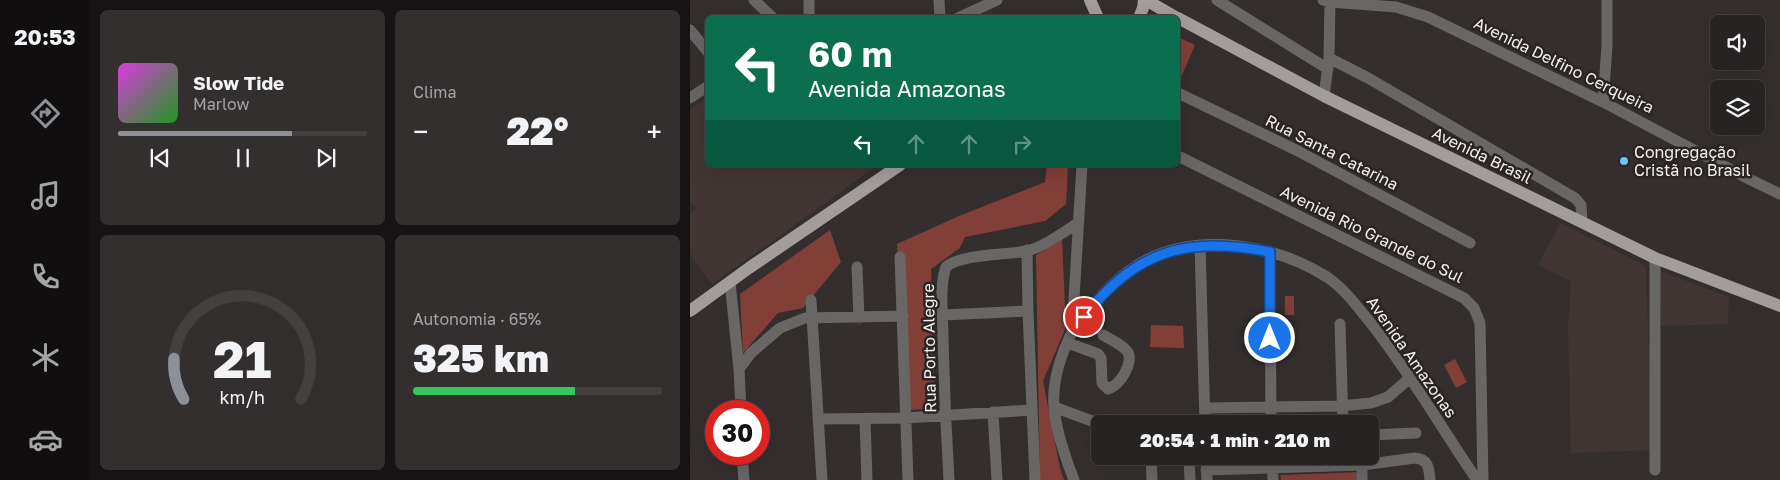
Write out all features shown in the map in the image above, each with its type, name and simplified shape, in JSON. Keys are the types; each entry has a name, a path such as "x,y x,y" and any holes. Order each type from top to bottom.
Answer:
{"main road":[{"path":"1090,0 1097,15"},
{"path":"1140,15 1145,0"},
{"name":"Avenida Brasil","path":"1145,0 1172,15"},
{"name":"Avenida Brasil","path":"1180,20 1324,96 1655,258 1780,306"},
{"path":"1180,29 1212,38"},
{"path":"690,311 897,167"}],"street":[{"path":"754,0 770,15"},
{"path":"809,0 809,15"},
{"path":"939,0 940,15"},
{"path":"1217,0 1329,64 1368,78 1575,198 1583,209 1582,222"},
{"path":"1603,102 1607,46 1607,0"},
{"path":"964,15 994,1"},
{"path":"975,15 994,1"},
{"path":"1324,96 1329,64 1328,1"},
{"name":"Avenida Delfino Cerqueira","path":"1328,1 1373,4 1413,11 1471,37 1603,102 1780,194"},
{"path":"690,30 705,48"},
{"path":"690,98 705,88"},
{"name":"Rua Santa Catarina","path":"1180,94 1298,151 1470,243"},
{"name":"Avenida Rio Grande do Sul","path":"1180,157 1464,298 1474,308 1480,323 1483,480"},
{"name":"Avenida Amazonas","path":"1074,480 1054,407 1055,388 1070,338 1082,167"},
{"name":"Rua Porto Alegre","path":"949,480 945,415 943,315 946,267 960,260 1028,250 1078,223"},
{"path":"1200,245 1205,415"},
{"name":"Avenida Amazonas","path":"1070,338 1096,301 1123,276 1146,260 1170,251 1200,245 1241,246 1270,252 1303,263 1329,279 1351,298 1388,345 1477,480"},
{"path":"1028,250 1028,311 1035,480"},
{"path":"1270,252 1271,415"},
{"path":"900,257 908,480"},
{"path":"1655,258 1655,470"},
{"path":"857,267 859,318"},
{"path":"730,282 740,400"},
{"path":"811,300 820,420 822,480"},
{"path":"943,315 1028,311"},
{"path":"739,369 751,353 780,328 805,318 903,316"},
{"path":"1340,324 1342,415"},
{"path":"1070,338 1098,354 1101,358 1102,383 1108,389 1114,388 1121,381 1126,370 1129,354 1104,335"},
{"path":"1205,408 1341,406 1378,401 1388,397 1410,378"},
{"path":"1054,407 1091,421"},
{"path":"820,420 905,418 1032,410"},
{"path":"993,412 997,480"},
{"path":"865,419 867,480"},
{"path":"1379,435 1416,433"},
{"path":"1379,463 1415,458 1423,459 1428,466 1430,480"},
{"path":"743,465 744,480"},
{"path":"1151,465 1152,480"},
{"path":"1189,465 1190,480"},
{"path":"1207,475 1257,465"},
{"path":"1272,465 1273,480"},
{"path":"1362,465 1362,480"}],"shaded area":[{"path":"1180,38 1195,45 1180,80"},
{"path":"705,99 705,167 875,167 712,284 690,254 690,213 698,208 690,202 690,110"},
{"path":"1047,167 1068,167 1066,204 1045,221 965,237 960,248 931,269 935,408 910,410 897,244 959,216 1045,182"},
{"path":"1560,223 1646,266 1652,450 1571,453 1568,327 1571,281 1538,265"},
{"path":"830,230 841,262 803,308 778,313 743,353 740,294"},
{"path":"1062,240 1066,327 1043,381 1064,480 1040,480 1036,255"},
{"path":"1660,271 1729,297 1728,324 1661,326"},
{"path":"1285,296 1294,296 1294,315 1285,315"},
{"path":"1151,325 1183,326 1184,348 1150,347"},
{"path":"1455,359 1467,382 1456,388 1444,365"},
{"path":"1360,472 1359,480 1281,480 1280,475"}],"place":[{"name":"Congregação Cristã no Brasil","path":"1624,161"}],"route":[{"path":"1084,317 1096,301 1123,276 1146,260 1170,251 1200,245 1241,246 1270,252 1270,338"}]}
